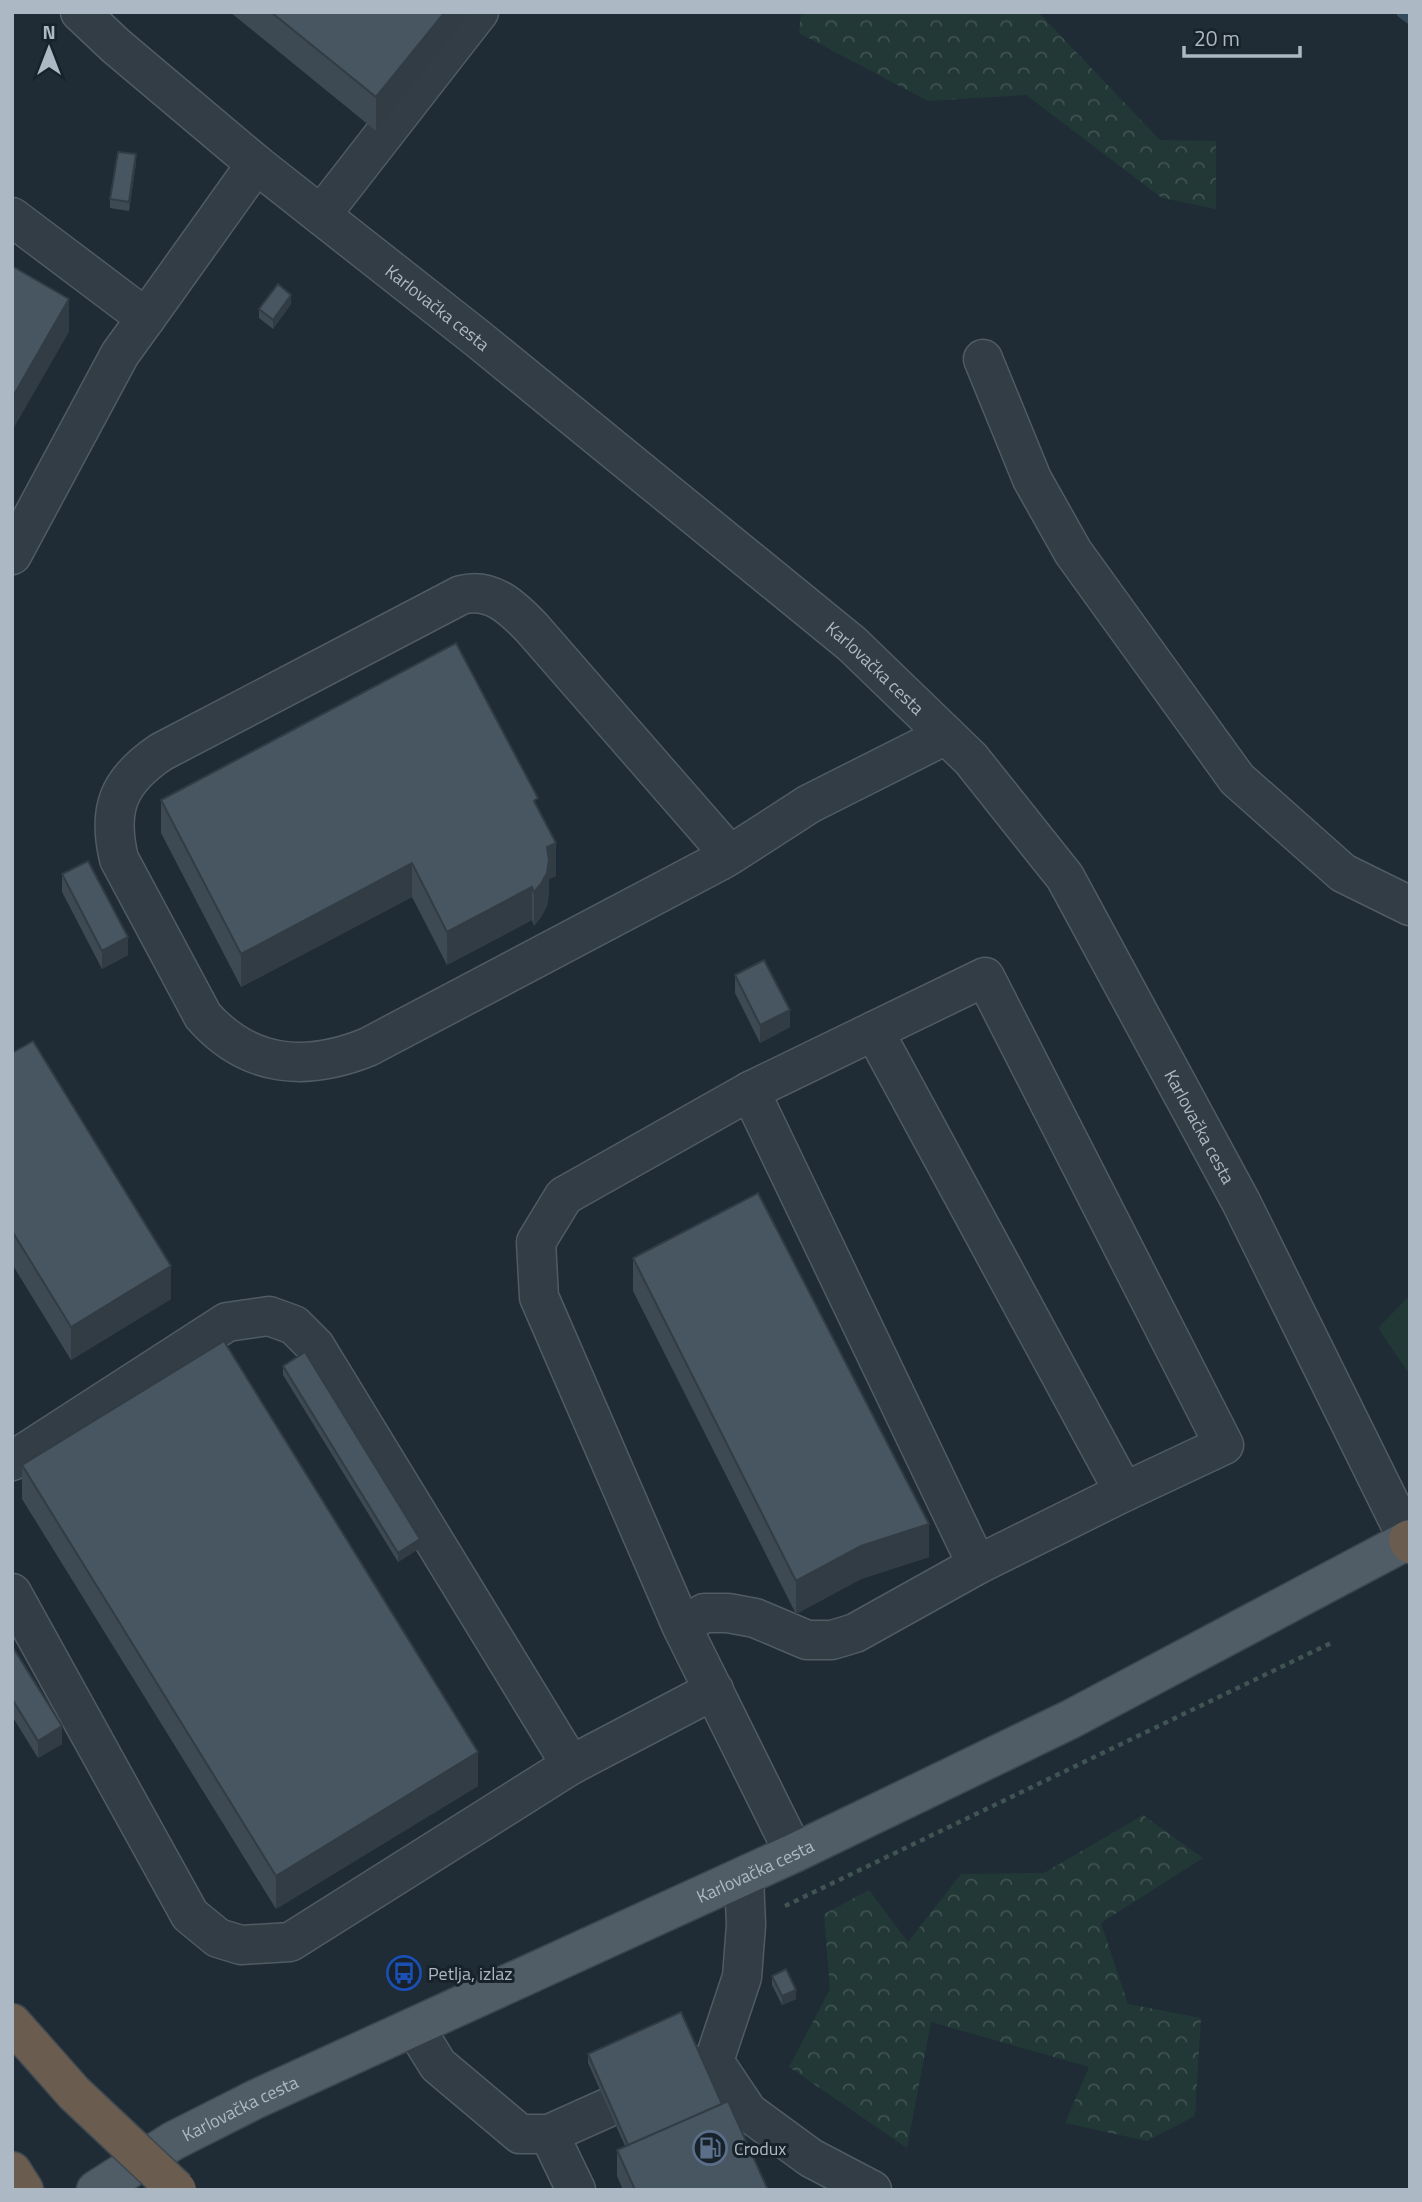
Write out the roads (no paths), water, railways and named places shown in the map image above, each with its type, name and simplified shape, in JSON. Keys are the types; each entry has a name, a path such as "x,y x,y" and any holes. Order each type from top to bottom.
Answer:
{"highway":[{"path":"12,2023 74,2093 177,2190"},
{"path":"12,2171 24,2190"}],"main road":[{"name":"Karlovačka cesta","path":"96,2190 173,2141 244,2105 744,1877 1071,1719 1409,1541"}],"street":[{"name":"Karlovačka cesta","path":"80,12 116,46 256,164 477,338 852,644 971,759 1065,877 1241,1202 1409,1541"},
{"path":"321,215 479,12"},
{"path":"12,555 120,354 256,164"},
{"path":"12,217 146,318"},
{"path":"983,359 1032,479 1073,552 1237,779 1343,873 1410,906"},
{"path":"730,855 519,614 505,603 480,592 461,595 161,752 142,765 128,781 119,796 114,816 114,838 119,859 203,1016 215,1030 254,1054 276,1061 322,1060 345,1056 368,1047 730,855 809,804 946,735"},
{"path":"682,1627 704,1614 728,1613 755,1618 807,1640 832,1640 855,1633 976,1565 1224,1445 985,977 750,1091 564,1196 536,1242 539,1297 682,1627 794,1853"},
{"path":"874,1031 1124,1492"},
{"path":"750,1091 976,1565"},
{"path":"12,1461 227,1322 269,1315 294,1325 315,1346 571,1765"},
{"path":"12,1593 190,1915 218,1938 242,1945 290,1942 571,1765 714,1690"},
{"path":"744,1877 746,1925 742,1977 708,2063 748,2112 811,2158 872,2190"},
{"path":"415,2028 438,2065 520,2134 549,2134 607,2108"},
{"path":"549,2134 576,2190"}],"waterway":[{"path":"1402,12 1410,18"}],"place":[{"name":"Petlja, izlaz","path":"404,1973"},
{"name":"Crodux","path":"710,2148"}]}
